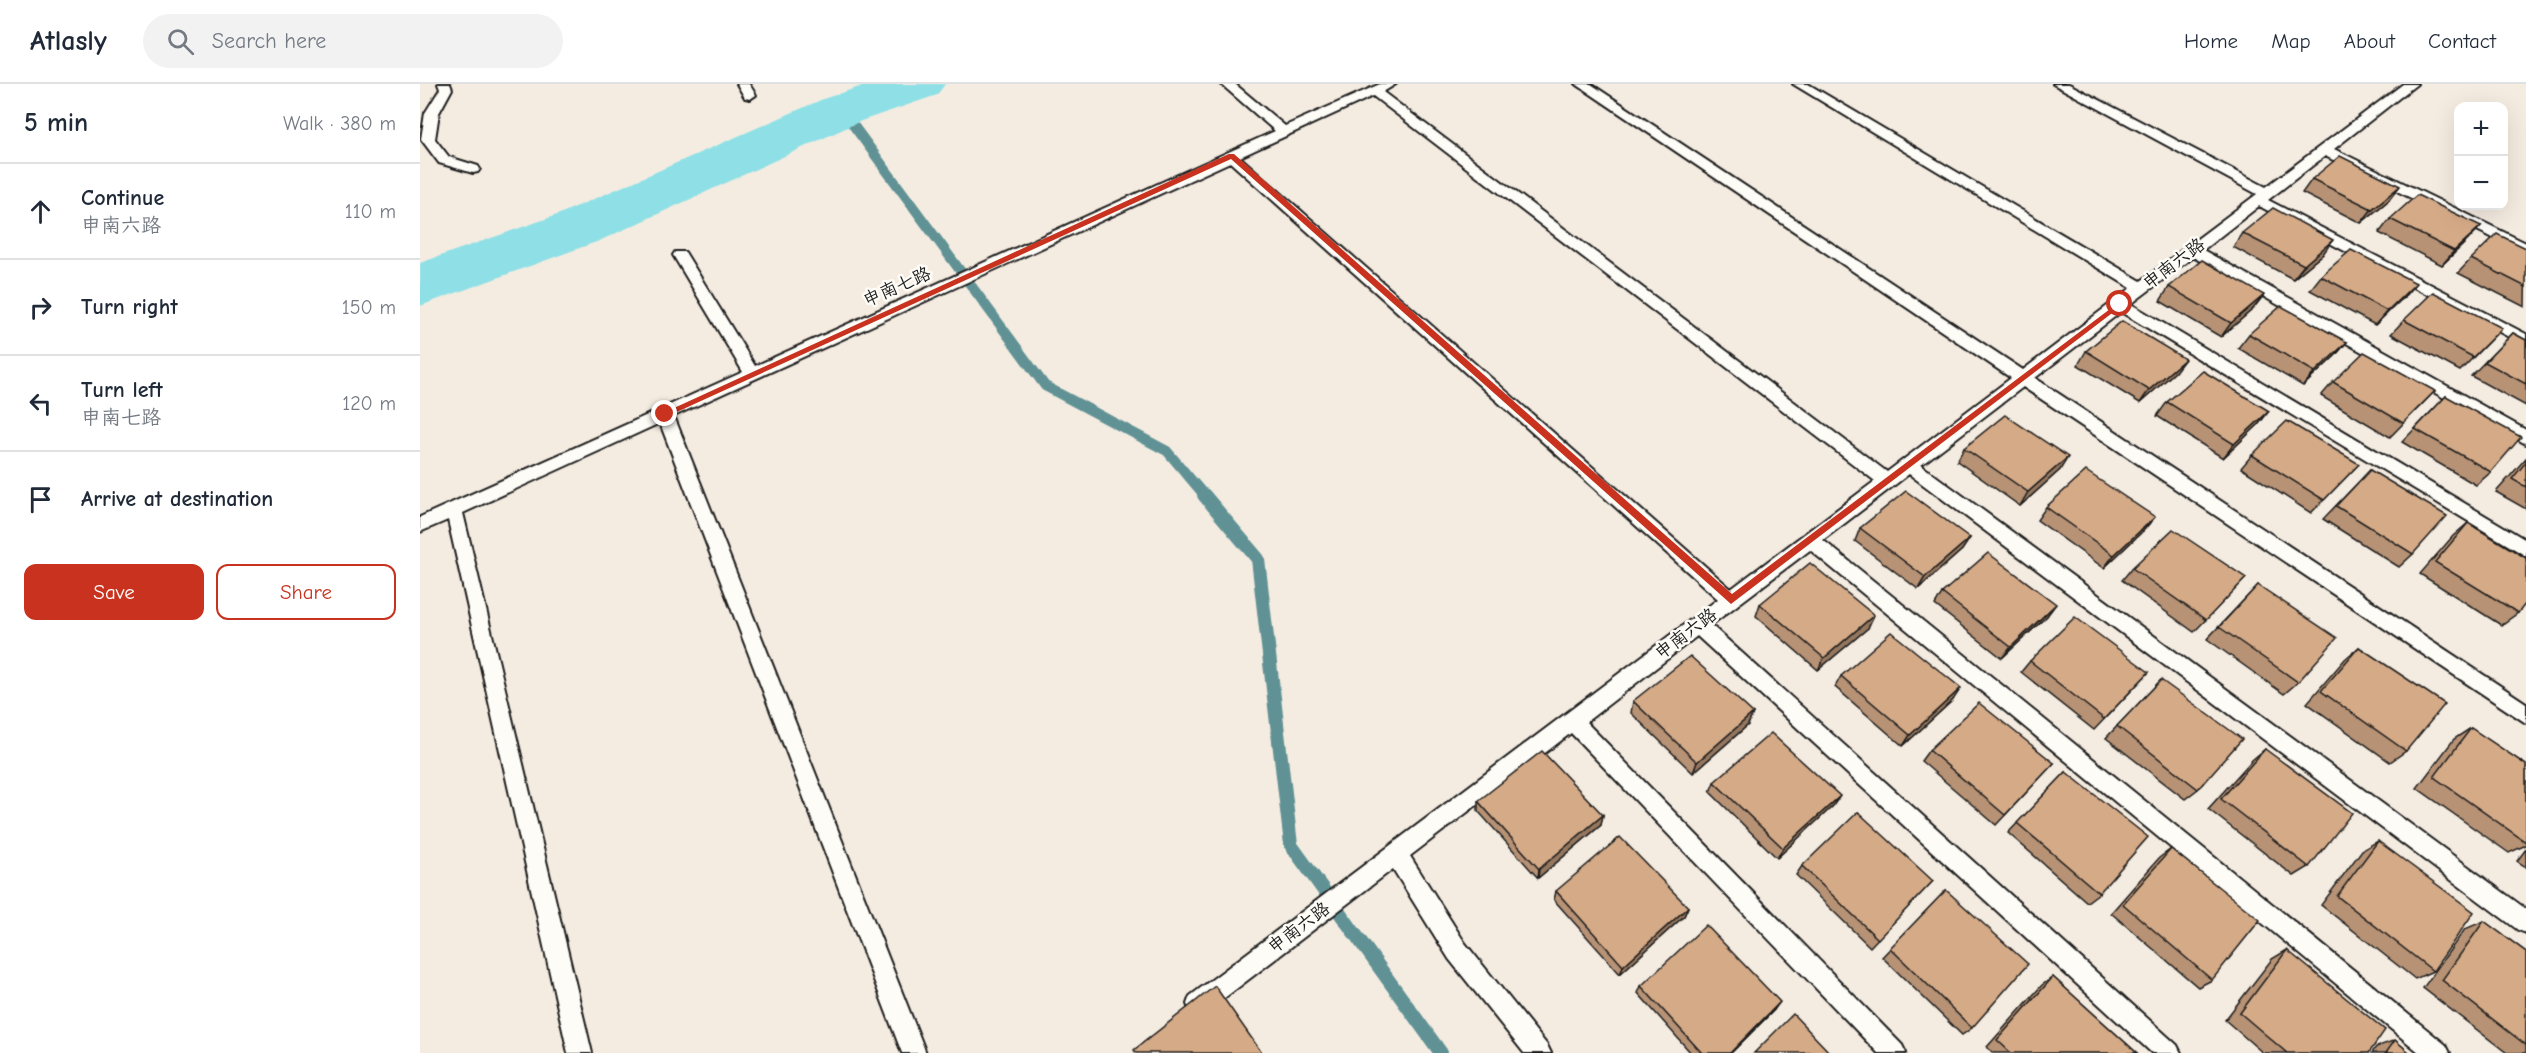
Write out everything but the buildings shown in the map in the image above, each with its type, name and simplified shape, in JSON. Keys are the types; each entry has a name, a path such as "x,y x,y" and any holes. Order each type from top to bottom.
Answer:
{"lane":[{"path":"444,84 446,89 432,113 428,139 444,160 473,169"},
{"path":"1227,84 1284,132"},
{"name":"申南七路","path":"420,525 1390,84"},
{"path":"1582,84 2526,714"},
{"path":"1799,84 2142,288"},
{"path":"2059,84 2526,341"},
{"name":"申南六路","path":"1180,1018 2411,84"},
{"path":"1374,91 1887,481"},
{"path":"2324,150 2526,249"},
{"path":"1231,156 1731,600"},
{"path":"2192,250 2526,438"},
{"path":"680,255 752,374"},
{"path":"2120,304 2526,549"},
{"path":"665,414 914,1053"},
{"path":"1909,465 2526,922"},
{"path":"454,510 580,1053"},
{"path":"1810,540 2438,1053"},
{"path":"1698,625 2169,1053"},
{"path":"1572,721 1894,1053"},
{"path":"1390,859 1457,951 1539,1053"}],"waterway":[{"path":"420,285 578,228 842,110 919,84"},
{"path":"842,110 1045,386 1167,451 1205,496"},
{"path":"1204,495 1258,559 1291,845 1441,1053"}],"route":[{"path":"665,414 1231,156 1731,600 2120,304"}]}
